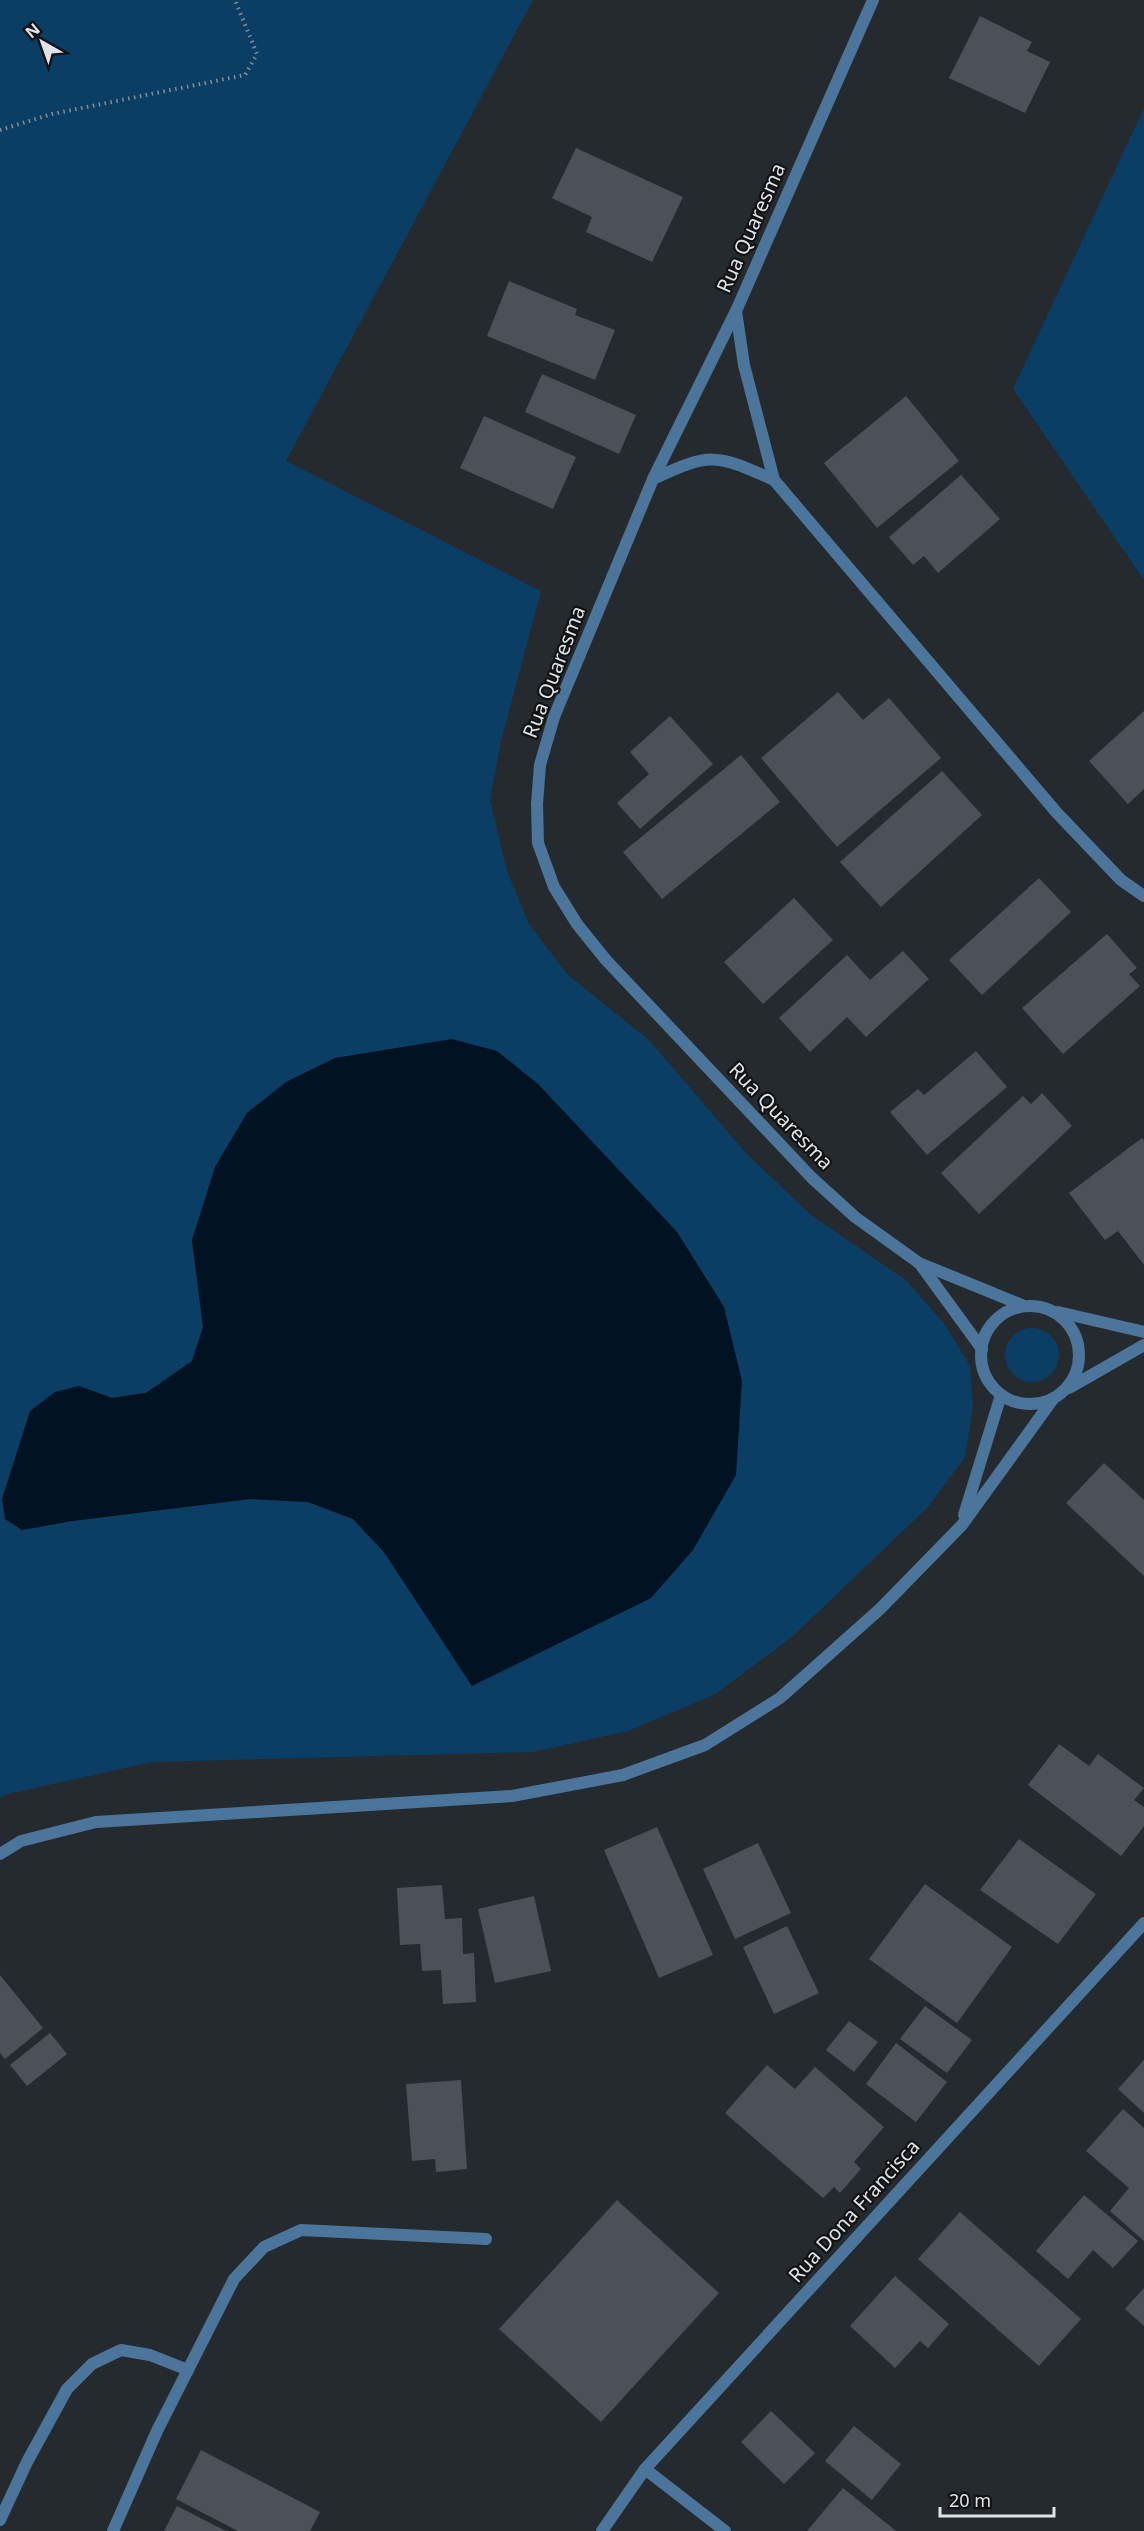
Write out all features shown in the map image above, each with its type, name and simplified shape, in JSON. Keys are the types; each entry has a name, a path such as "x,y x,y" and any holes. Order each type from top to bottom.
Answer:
{"street":[{"name":"Rua Quaresma","path":"873,0 736,311 653,479 554,717 540,765 537,804 538,843 554,887 577,924 613,968 812,1178 855,1218 919,1263 1022,1305"},
{"path":"736,311 744,366 774,480"},
{"path":"653,479 688,463 711,458 734,462 774,480 1057,813 1121,880 1144,896"},
{"name":"Rua Quaresma","path":"919,1263 982,1349"},
{"path":"1053,1399 1036,1404 1018,1403 1001,1395 989,1383 982,1367 982,1349 987,1330 1002,1314 1022,1305 1040,1305 1057,1312 1144,1332"},
{"path":"1057,1312 1072,1327 1080,1347 1078,1369 1068,1388"},
{"path":"0,1854 21,1841 96,1822 512,1796 623,1775 705,1744 780,1698 880,1609 962,1525 1053,1399 1068,1388 1144,1345"},
{"path":"962,1525 1001,1395"},
{"name":"Rua Dona Francisca","path":"602,2531 645,2469 1144,1923"},
{"path":"113,2531 157,2431 234,2279 264,2247 301,2230 486,2238"},
{"path":"0,2520 27,2463 67,2390 92,2364 121,2350 150,2355 188,2370"},
{"path":"645,2469 725,2531"}],"path":[{"path":"0,130 52,114 245,75 256,54 235,0"}],"shaded area":[{"path":"0,0 533,0 286,461 541,591 501,741 490,800 507,871 529,924 568,975 650,1041 745,1152 811,1215 907,1281 946,1326 970,1366 973,1406 965,1457 928,1507 793,1636 714,1695 628,1731 533,1752 152,1762 8,1794 0,1798","holes":["538,1084 677,1232 724,1307 472,1686 384,1552 353,1519 308,1502 250,1499 72,1521 22,1530 79,1386 112,1398 146,1393 192,1362 203,1327 192,1240"]},
{"path":"1144,108 1144,580 1013,389"},
{"path":"452,1039 497,1051 538,1084 677,1232 724,1307 742,1381 736,1475 693,1550 651,1598 472,1686 384,1552 353,1519 308,1502 250,1499 72,1521 22,1530 5,1519 2,1499 30,1411 55,1392 79,1386 112,1398 146,1393 192,1361 203,1327 192,1240 215,1167 247,1113 286,1082 335,1058"},
{"path":"1032,1328 1042,1330 1051,1336 1057,1345 1059,1355 1057,1365 1051,1374 1042,1380 1032,1382 1022,1380 1013,1374 1007,1365 1005,1355 1007,1345 1013,1336 1022,1330"}],"building":[{"path":"980,16 1032,42 1027,51 1050,62 1025,113 949,78"},
{"path":"576,148 683,197 652,262 586,232 592,217 552,198"},
{"path":"509,281 577,309 575,315 615,330 595,380 487,336"},
{"path":"542,374 636,415 619,454 525,412"},
{"path":"906,396 959,461 877,528 824,463"},
{"path":"484,416 576,457 553,509 460,468"},
{"path":"961,475 1000,519 938,573 924,556 913,565 889,537"},
{"path":"838,692 863,720 889,698 941,758 837,847 761,758"},
{"path":"1144,711 1144,789 1128,804 1089,761"},
{"path":"670,716 713,764 640,829 617,803 649,774 630,752"},
{"path":"741,755 780,802 662,899 623,852"},
{"path":"942,771 982,815 881,907 840,862"},
{"path":"1039,878 1071,912 982,995 949,960"},
{"path":"794,898 833,940 763,1004 724,962"},
{"path":"1107,934 1137,968 1129,974 1140,986 1063,1054 1022,1008"},
{"path":"903,951 929,979 866,1037 847,1017 810,1052 779,1018 847,955 870,980"},
{"path":"976,1051 1007,1087 927,1155 890,1112 918,1089 924,1095"},
{"path":"1042,1093 1072,1126 979,1214 941,1173 1023,1096 1031,1104"},
{"path":"1142,1138 1144,1140 1144,1265 1118,1231 1105,1240 1069,1193"},
{"path":"1104,1463 1144,1500 1144,1576 1066,1503"},
{"path":"1059,1744 1089,1766 1098,1754 1144,1788 1134,1800 1144,1807 1144,1826 1121,1856 1028,1785"},
{"path":"657,1827 713,1955 659,1978 604,1850"},
{"path":"1019,1839 1096,1894 1058,1944 980,1890"},
{"path":"758,1843 791,1913 735,1939 703,1869"},
{"path":"925,1884 1012,1947 957,2023 869,1959"},
{"path":"442,1885 445,1919 462,1918 463,1954 474,1953 476,2002 443,2004 441,1970 422,1971 420,1944 400,1945 397,1888"},
{"path":"534,1896 551,1971 495,1983 478,1909"},
{"path":"787,1926 819,1993 774,2014 743,1947"},
{"path":"0,1975 43,2028 5,2059 0,2053"},
{"path":"925,2006 972,2040 947,2073 900,2039"},
{"path":"849,2021 878,2042 854,2072 826,2050"},
{"path":"50,2033 67,2054 27,2086 10,2065"},
{"path":"896,2043 947,2082 916,2122 866,2084"},
{"path":"1144,2060 1144,2113 1118,2089"},
{"path":"767,2065 795,2089 815,2067 884,2127 854,2162 861,2169 840,2193 834,2187 823,2198 725,2113"},
{"path":"461,2080 467,2169 436,2172 435,2159 412,2161 406,2084"},
{"path":"1123,2109 1144,2128 1144,2241 1110,2211 1129,2188 1086,2151"},
{"path":"1084,2195 1138,2241 1113,2268 1093,2250 1068,2279 1036,2251"},
{"path":"617,2200 719,2293 601,2422 499,2329"},
{"path":"960,2212 1081,2319 1039,2366 918,2259"},
{"path":"895,2276 949,2324 928,2348 920,2341 895,2368 850,2326"},
{"path":"1144,2288 1144,2326 1125,2309"},
{"path":"771,2411 815,2453 784,2484 741,2442"},
{"path":"854,2426 901,2464 872,2500 825,2461"},
{"path":"201,2450 320,2512 310,2531 238,2531 176,2499"},
{"path":"843,2488 896,2531 807,2531"},
{"path":"177,2506 226,2531 164,2531"}]}
